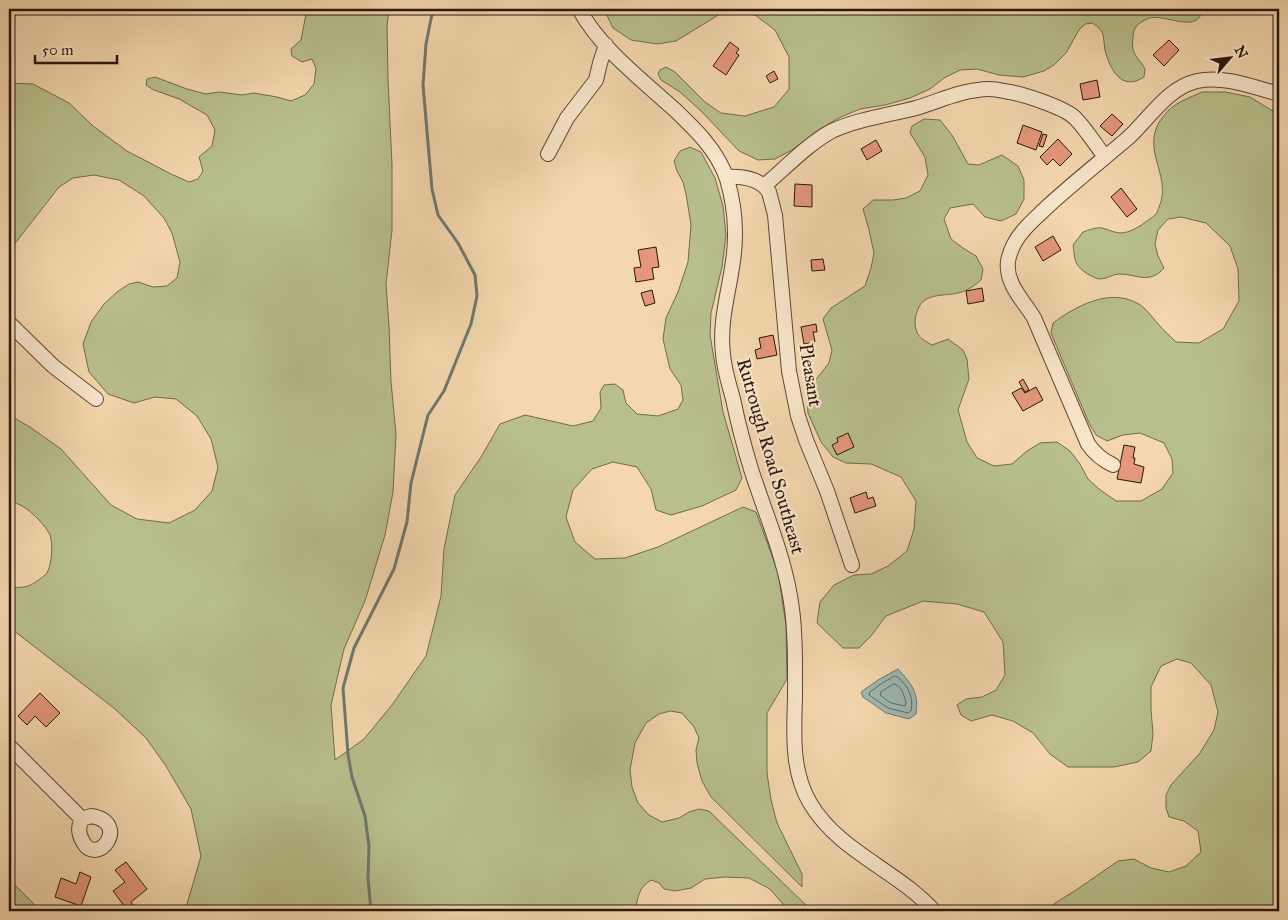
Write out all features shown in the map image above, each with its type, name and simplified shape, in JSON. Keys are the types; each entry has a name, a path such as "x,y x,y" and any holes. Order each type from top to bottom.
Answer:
{"street":[{"name":"Rutrough Road Southeast","path":"579,9 585,20 606,45 695,129 717,157 726,177 735,218 735,234 733,260 722,321 723,354 744,445 774,533 792,605 795,657 795,750 803,788 818,815 831,830 861,855 914,892 934,911"},
{"path":"548,154 567,118 596,80 606,45"},
{"path":"1112,465 1104,461 1088,444 1034,318 1010,281 1008,261 1016,240 1023,230 1074,183 1130,136 1165,100 1187,84 1199,80 1228,80 1279,94"},
{"path":"726,177 751,178 764,186 814,143 834,131 859,122 980,89 1006,91 1065,111 1074,117 1105,156"},
{"name":"Pleasant","path":"764,186 769,192 775,214 789,371 798,416 827,491 852,565"},
{"path":"9,323 53,366 96,399"},
{"path":"9,746 82,819"}],"green space":[{"path":"303,9 389,9 387,26 392,165 392,230 386,284 391,382 396,434 393,492 385,535 365,601 344,649 331,705 335,760 364,739 392,705 426,656 441,596 444,549 455,495 481,457 500,424 525,415 573,426 593,421 601,408 600,392 604,385 615,384 623,390 626,403 637,414 658,416 678,409 683,400 681,385 670,369 663,339 666,318 678,292 688,262 691,225 683,182 674,161 680,151 690,147 701,152 715,178 723,206 726,235 722,267 711,313 710,335 723,412 742,478 736,490 702,506 671,515 656,510 651,489 637,467 613,462 592,469 573,490 566,517 575,542 595,559 625,558 658,547 743,507 756,512 778,572 786,625 787,679 767,713 767,773 777,823 802,874 802,887 711,797 702,781 697,763 696,750 699,738 694,727 682,713 670,711 659,714 646,723 635,743 630,770 632,787 638,803 649,815 662,822 679,818 699,809 709,811 812,911 789,911 770,889 749,878 725,877 705,879 691,888 675,891 664,889 659,883 651,880 639,893 636,911 185,911 201,856 191,809 166,766 146,738 115,709 9,627 9,588 28,586 46,574 50,565 52,549 50,535 38,519 26,508 9,503 9,415 61,449 111,505 137,519 169,523 195,510 212,491 218,467 211,439 197,416 176,399 155,397 134,403 108,394 89,372 83,344 91,322 104,304 129,284 138,282 153,287 167,286 177,278 180,262 172,233 164,218 144,196 119,180 94,175 73,178 59,187 9,251 9,83 33,84 69,103 93,126 127,151 189,182 198,179 203,171 199,157 212,146 215,130 207,115 179,99 154,90 146,85 147,79 155,77 206,94 219,92 242,95 254,93 291,101 305,95 314,84 316,68 312,59 302,62 292,56 291,49 301,40 306,14"},
{"path":"604,9 1198,9 1201,14 1198,19 1192,22 1156,17 1150,18 1137,26 1134,30 1132,45 1136,56 1145,69 1144,77 1136,81 1129,82 1123,80 1113,71 1105,50 1102,32 1092,23 1085,24 1079,30 1066,53 1054,65 1044,71 1023,77 999,75 977,69 960,70 944,78 930,89 910,98 860,109 841,117 818,130 792,150 775,159 758,160 739,151 701,111 680,92 661,80 658,74 660,70 666,67 675,72 705,102 721,113 745,116 774,107 789,89 789,57 775,30 755,15 739,11 720,14 676,41 657,44 631,40 613,28"},
{"path":"1202,92 1225,92 1250,97 1279,115 1279,911 1043,911 1118,861 1134,859 1151,868 1169,872 1186,866 1201,852 1198,831 1184,821 1169,817 1166,808 1166,795 1171,785 1200,753 1214,730 1218,712 1211,685 1191,663 1177,659 1161,666 1151,687 1153,734 1151,751 1138,762 1114,767 1068,767 1050,754 1033,733 1013,721 992,715 971,721 961,715 957,705 966,699 982,697 996,690 1005,675 1003,642 984,612 957,604 923,601 886,616 859,648 843,648 817,623 820,602 834,585 854,575 871,574 888,566 907,551 914,529 916,501 901,477 871,464 846,463 833,457 821,442 808,413 807,391 829,363 832,350 823,319 831,308 865,286 871,268 874,253 863,209 873,200 906,198 920,191 928,175 925,157 910,133 912,126 924,119 940,120 952,135 968,164 979,165 1002,155 1018,166 1024,180 1024,199 1016,214 1001,221 985,217 973,204 950,208 944,219 951,239 976,256 983,269 981,280 961,292 926,299 919,307 916,316 916,331 922,338 932,345 948,339 963,350 967,359 969,379 958,410 967,442 977,458 994,466 1012,464 1040,443 1057,442 1070,451 1088,479 1116,501 1141,501 1162,489 1173,473 1172,459 1164,443 1140,433 1123,435 1107,441 1096,435 1089,423 1051,333 1053,323 1082,305 1104,298 1115,297 1140,305 1176,342 1199,343 1223,329 1239,301 1238,269 1230,246 1206,223 1181,217 1168,219 1158,230 1155,244 1164,268 1153,276 1148,277 1119,274 1103,279 1094,278 1077,264 1073,245 1083,232 1100,228 1123,233 1140,226 1156,214 1162,195 1162,182 1156,159 1154,135 1159,123 1172,107"},
{"path":"9,879 41,911 9,911"}],"water":[{"path":"898,669 911,684 915,694 916,714 909,719 886,713 863,697 861,692"}],"building":[{"path":"1169,40 1179,50 1164,66 1153,55"},
{"path":"730,42 739,49 736,53 739,55 726,75 713,66"},
{"path":"774,71 778,79 770,83 766,76"},
{"path":"1097,80 1100,97 1083,100 1080,84"},
{"path":"1112,114 1123,124 1112,136 1100,126"},
{"path":"1023,125 1042,132 1036,150 1017,143"},
{"path":"1043,134 1047,135 1043,147 1039,146"},
{"path":"1058,139 1072,154 1060,166 1053,159 1047,165 1040,157"},
{"path":"876,140 882,151 867,160 861,149"},
{"path":"795,184 812,185 812,207 794,206"},
{"path":"1121,188 1137,209 1127,217 1111,197"},
{"path":"1053,236 1061,250 1043,261 1035,247"},
{"path":"656,247 659,267 652,268 654,279 636,282 634,268 641,267 638,250"},
{"path":"823,259 825,270 812,271 811,260"},
{"path":"982,288 984,301 968,304 966,291"},
{"path":"652,290 655,303 645,306 641,293"},
{"path":"816,324 817,332 813,332 815,342 804,344 801,327"},
{"path":"773,335 777,355 757,359 755,350 761,348 759,338"},
{"path":"1023,379 1029,390 1025,392 1019,382"},
{"path":"1036,387 1043,400 1023,411 1012,393 1021,388 1025,393"},
{"path":"848,433 854,447 837,455 832,445 838,442 837,438"},
{"path":"1124,445 1135,447 1134,464 1144,467 1141,483 1117,479"},
{"path":"866,492 868,499 873,497 876,506 855,513 850,498"},
{"path":"40,693 60,713 46,727 35,716 27,725 18,716"},
{"path":"126,862 147,889 131,902 135,908 130,911 128,911 113,891 125,882 115,870"},
{"path":"80,872 91,877 81,906 55,897 61,878 76,884"}],"waterway":[{"path":"371,911 368,878 369,846 365,816 352,777 348,754 343,688 354,648 394,569 407,522 411,483 428,415 444,391 471,324 477,296 475,275 458,243 438,215 432,189 423,85 426,44 433,9"}]}
